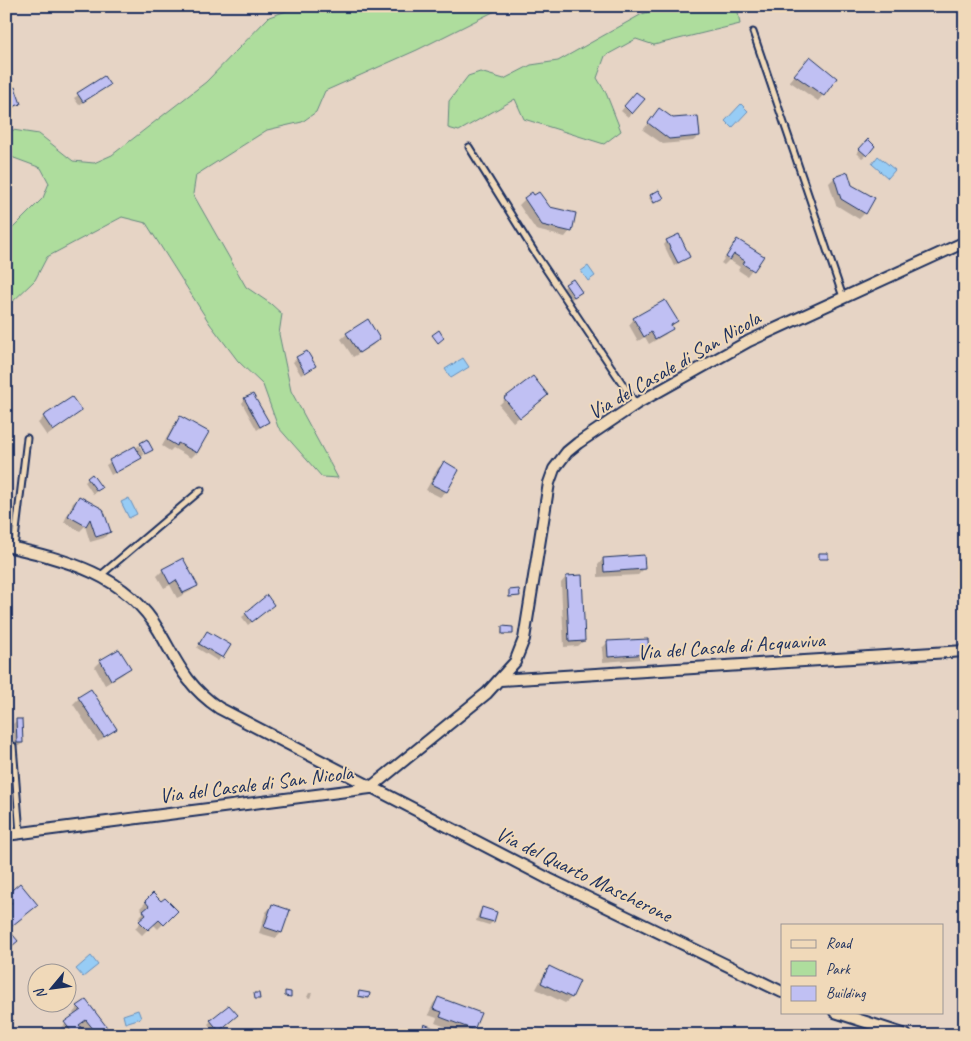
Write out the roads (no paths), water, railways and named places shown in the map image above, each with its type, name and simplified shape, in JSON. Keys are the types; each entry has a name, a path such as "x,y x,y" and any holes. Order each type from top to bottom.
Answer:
{"street":[{"name":"Via del Casale di San Nicola","path":"6,835 370,788 472,706 500,680 515,662 524,639 548,489 554,469 578,442 636,404 749,341 965,242"},
{"name":"Via del Quarto Mascherone","path":"10,547 73,564 100,575 125,592 147,614 183,674 203,697 240,719 549,879 781,992"},
{"name":"Via del Casale di Acquaviva","path":"500,680 965,651"},
{"path":"841,1014 906,1035"}],"lane":[{"path":"753,32 843,297"},
{"path":"469,147 535,252 636,404"},
{"path":"10,547 27,438"},
{"path":"100,575 201,490"},
{"path":"13,746 20,833"}],"water":[{"path":"741,104 748,111 732,128 725,121"},
{"path":"878,156 895,170 888,178 872,164"},
{"path":"588,266 595,276 588,281 581,271"},
{"path":"463,358 469,367 451,378 445,369"},
{"path":"129,498 137,514 129,518 121,502"},
{"path":"91,956 98,965 83,977 78,971 78,967"},
{"path":"138,1010 141,1018 125,1023 123,1015"}]}
